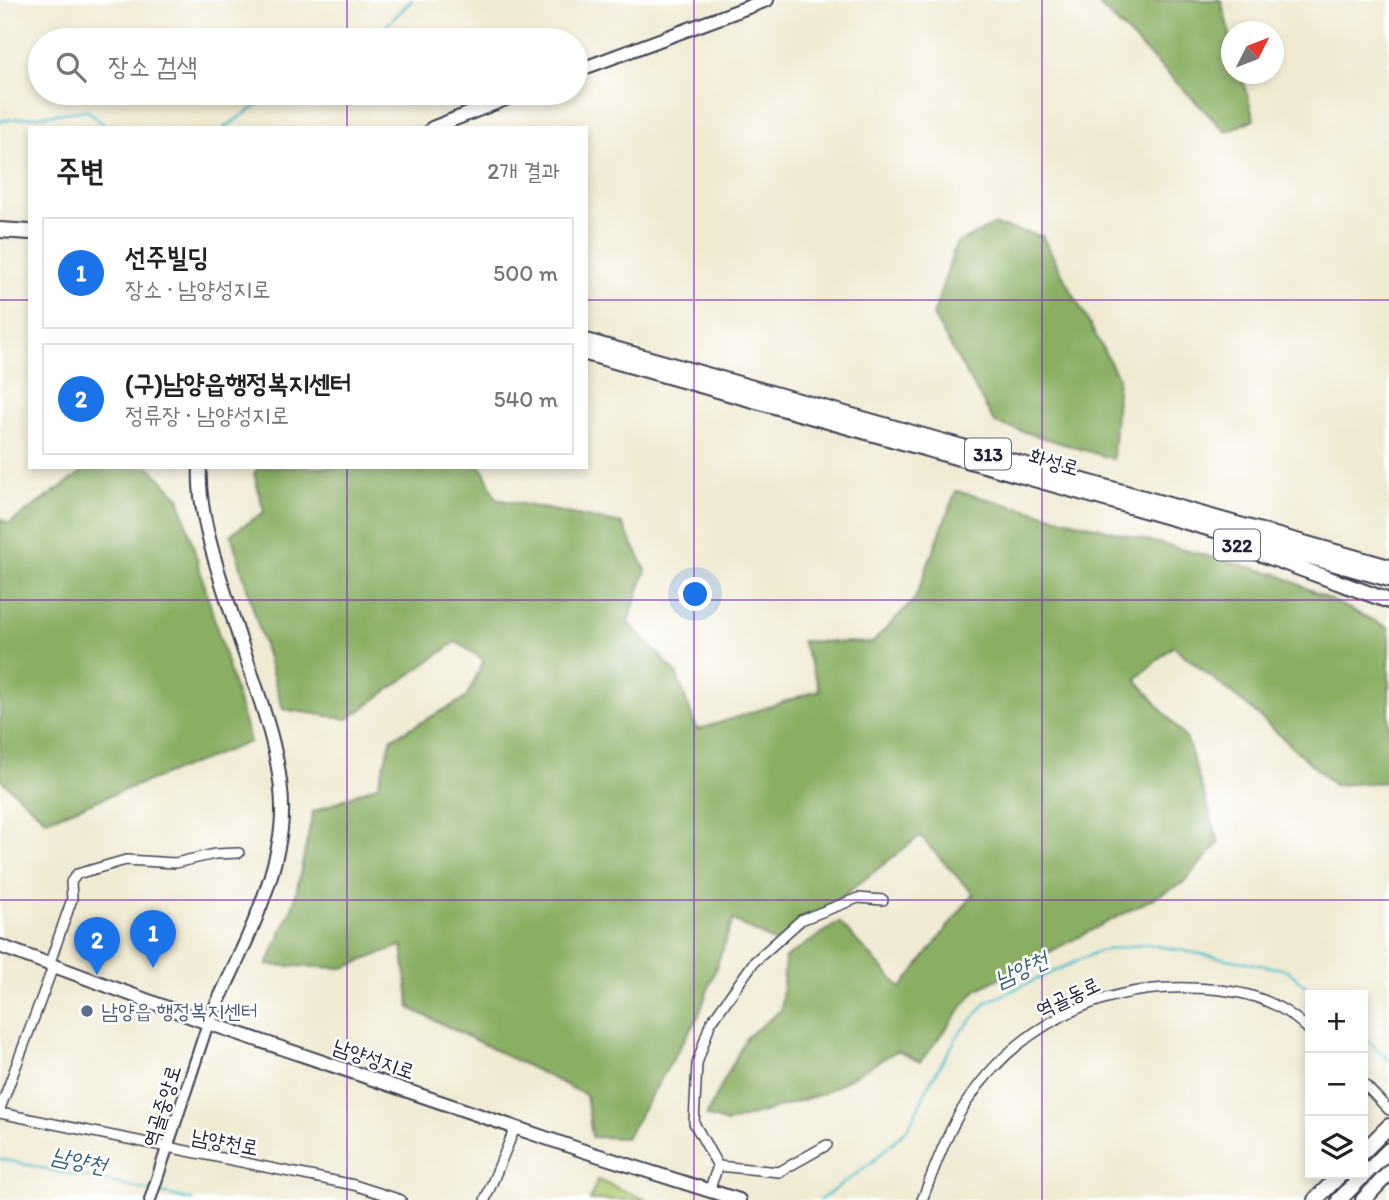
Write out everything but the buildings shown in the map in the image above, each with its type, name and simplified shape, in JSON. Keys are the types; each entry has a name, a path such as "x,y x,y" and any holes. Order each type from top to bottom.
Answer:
{"main road":[{"path":"588,67 766,0"},
{"path":"437,126 490,105"},
{"path":"0,230 28,232"},
{"name":"화성로","path":"588,342 1389,566"},
{"name":"화성로","path":"588,354 1389,579"},
{"path":"200,469 199,483 211,538 274,748 282,800 281,830 269,876 252,926 208,1023"},
{"name":"322","path":"1084,492 1148,519 1215,537 1389,601"},
{"name":"남양성지로","path":"0,946 208,1023 515,1128 739,1200"},
{"path":"1368,1147 1389,1126"},
{"path":"1339,1200 1389,1150"},
{"path":"1363,1200 1389,1174"},
{"path":"1315,1200 1336,1179"}],"street":[{"path":"0,1111 72,899 71,882 78,874 126,860 175,863 215,853 239,853"},
{"path":"709,1191 718,1166 694,1123 697,1064 710,1024 754,961 801,920 858,898 883,900"},
{"name":"역골동로","path":"922,1200 952,1128 984,1079 1026,1039 1080,1006 1147,989 1225,989 1274,1002 1305,1027"},
{"name":"역골중앙로","path":"150,1200 165,1161 208,1023"},
{"path":"1368,1088 1389,1110"},
{"name":"남양천로","path":"0,1111 354,1185 401,1200"},
{"path":"485,1200 515,1128"},
{"path":"718,1166 779,1172 827,1145"}],"green space":[{"path":"1094,0 1221,0 1226,21 1221,21 1221,84 1244,84 1254,119 1226,132"},
{"path":"993,225 1042,236 1118,377 1113,459 995,423 933,316 956,244"},
{"path":"86,469 152,469 179,498 250,742 46,820 0,779 0,518 9,524"},
{"path":"258,469 483,469 496,499 622,524 646,570 628,622 676,673 697,730 820,690 802,641 872,643 915,599 956,491 1277,574 1389,628 1389,782 1334,785 1252,710 1173,646 1136,679 1187,740 1219,843 1183,883 976,990 920,1062 897,1051 822,1094 727,1123 706,1116 746,1038 781,1010 785,958 839,922 901,988 973,894 920,836 780,945 733,920 699,1015 626,1138 592,1137 586,1095 410,1008 402,945 344,968 267,965 294,903 313,812 378,785 392,738 466,698 484,660 456,642 348,719 283,709 231,534 264,512 254,473"},
{"path":"597,1180 647,1200 590,1200"}],"waterway":[{"path":"384,28 412,0"},
{"path":"227,126 258,105"},
{"path":"0,121 87,110 105,126"},
{"name":"남양천","path":"820,1200 871,1163 909,1127 929,1084 959,1034 987,1002 1099,951 1146,944 1287,970 1310,990"},
{"name":"남양천","path":"1368,1041 1389,1060"},
{"name":"남양천","path":"0,1159 151,1191"},
{"name":"남양천","path":"157,1192 192,1200"}],"place":[{"name":"선주빌딩","path":"153,968"},
{"name":"(구)남양읍행정복지센터","path":"97,975"},
{"name":"남양읍 행정복지센터","path":"87,1011"}]}
